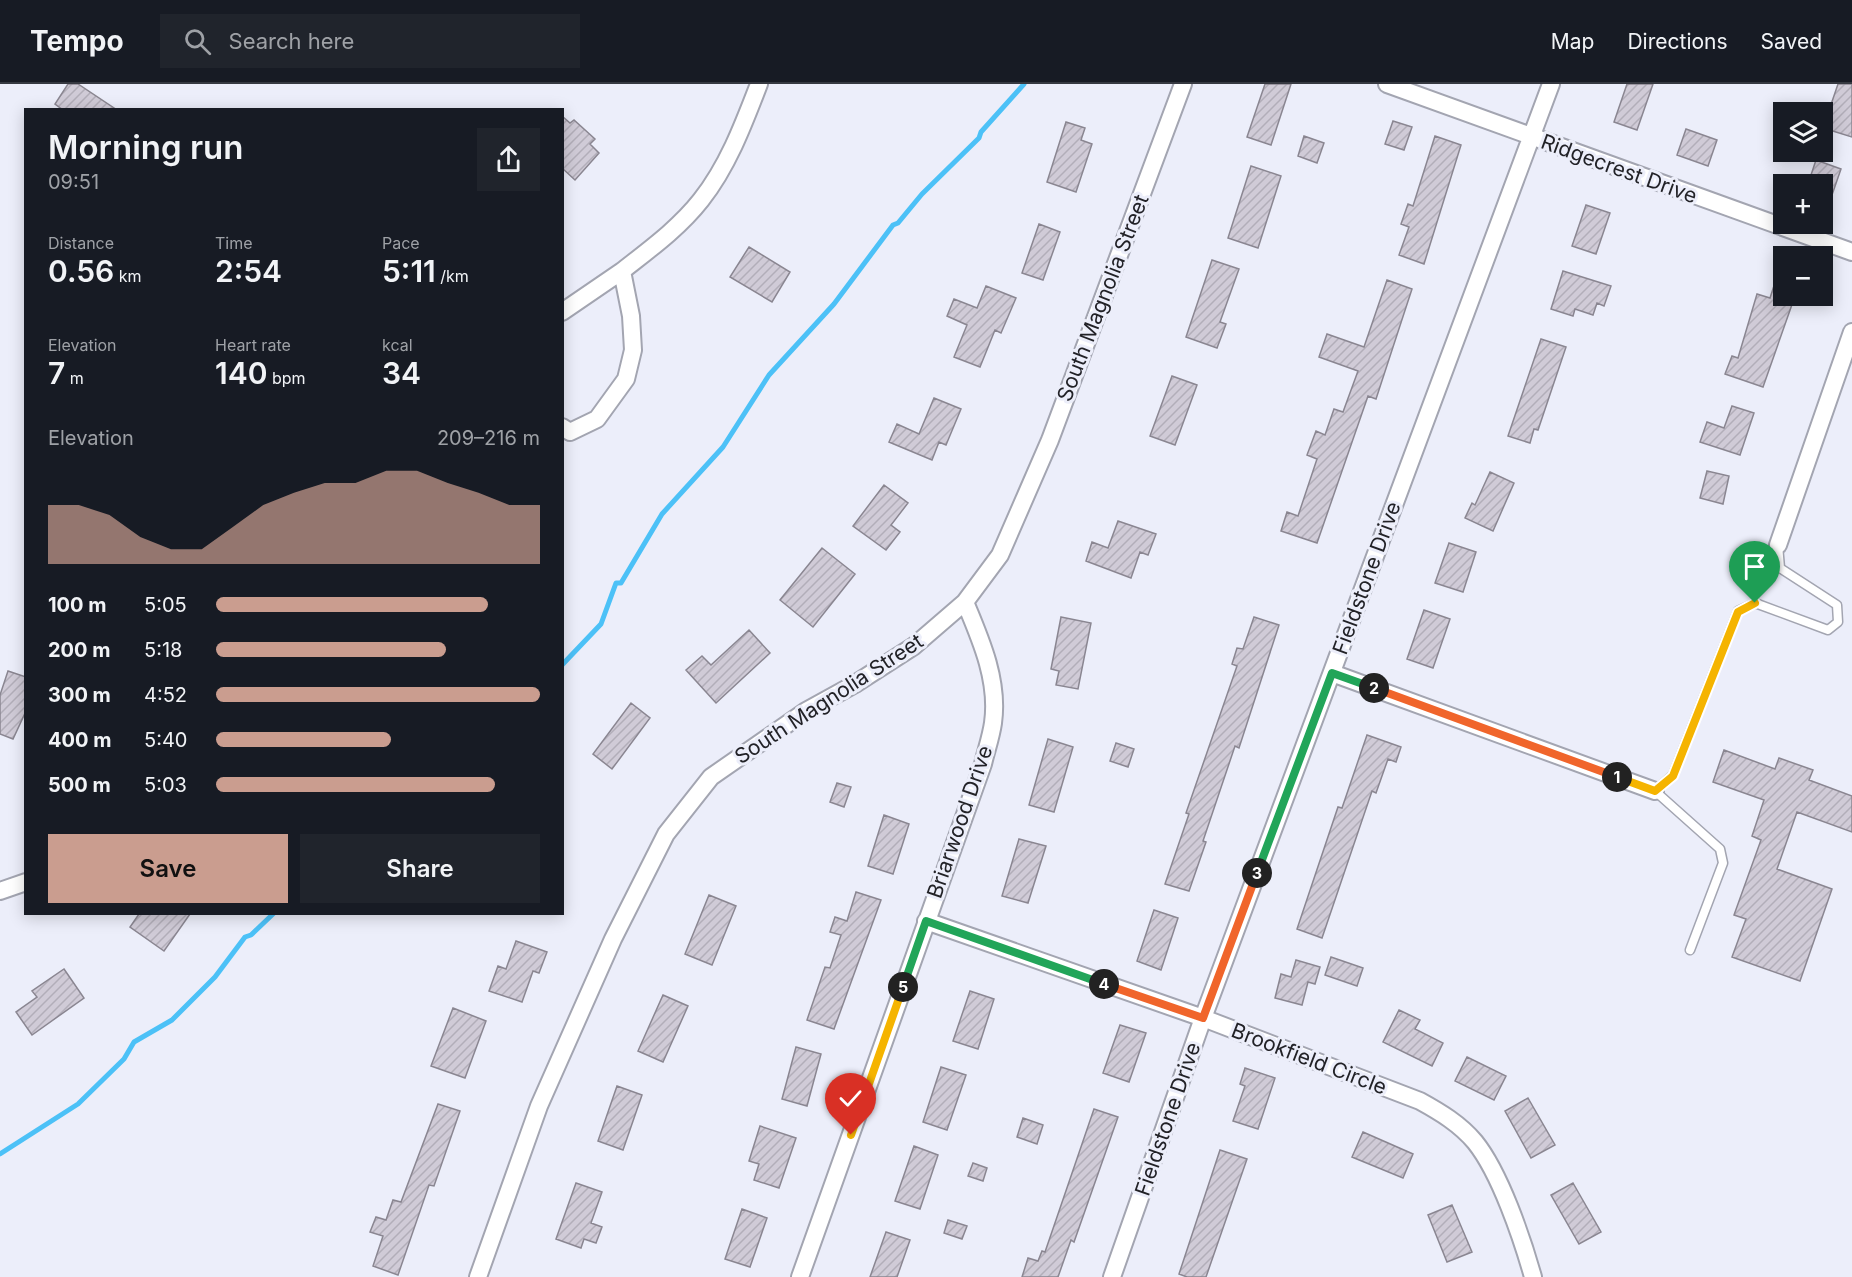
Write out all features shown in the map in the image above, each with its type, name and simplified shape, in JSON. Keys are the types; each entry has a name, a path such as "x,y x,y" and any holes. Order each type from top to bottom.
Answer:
{"street":[{"path":"564,311 665,238 702,199 738,137 759,84"},
{"name":"South Magnolia Street","path":"478,1277 539,1106 613,939 666,834 711,777 762,738 914,646 965,602 1000,555 1050,440 1183,84"},
{"name":"Ridgecrest Drive","path":"1387,84 1852,252"},
{"name":"Fieldstone Drive","path":"1112,1277 1203,1018 1551,84"},
{"path":"564,428 570,432 597,419 626,379 633,350 632,316 622,271"},
{"path":"1778,545 1852,332"},
{"name":"Briarwood Drive","path":"800,1277 983,764 993,722 992,678 980,637 965,602"},
{"path":"1332,673 1655,791"},
{"path":"0,891 24,883"},
{"name":"Brookfield Circle","path":"926,921 1203,1018 1420,1101 1448,1117 1475,1142 1494,1172 1533,1277"}],"lane":[{"path":"1690,950 1723,863 1720,849 1655,791 1673,776 1738,612 1755,603 1828,630 1838,622 1838,605 1780,568 1778,545"}],"building":[{"path":"68,84 78,84 114,108 60,108 55,104"},
{"path":"1265,84 1291,84 1271,145 1247,137"},
{"path":"1627,84 1653,84 1637,130 1614,122"},
{"path":"1838,84 1852,84 1852,137 1833,131 1832,102"},
{"path":"564,118 570,123 574,120 595,139 590,144 599,153 575,180 564,170"},
{"path":"1393,121 1412,127 1404,150 1385,144"},
{"path":"1066,122 1085,128 1081,140 1092,144 1076,192 1047,182"},
{"path":"1686,129 1717,140 1708,166 1677,155"},
{"path":"1304,136 1324,143 1317,163 1298,156"},
{"path":"1435,136 1461,145 1424,264 1399,255 1409,227 1401,224 1408,204 1413,206"},
{"path":"1815,162 1841,169 1833,192 1833,174 1811,174"},
{"path":"1251,166 1281,176 1258,248 1228,238"},
{"path":"1586,205 1610,213 1596,254 1572,246"},
{"path":"1039,224 1060,232 1043,280 1022,273"},
{"path":"749,247 790,272 772,302 730,277"},
{"path":"1212,260 1239,269 1220,322 1226,324 1217,348 1186,337"},
{"path":"1563,271 1611,286 1604,306 1597,303 1593,315 1575,309 1573,316 1551,309"},
{"path":"1387,280 1412,289 1376,399 1368,396 1317,543 1281,531 1287,512 1298,516 1317,459 1307,455 1316,431 1325,435 1334,409 1343,412 1358,371 1319,357 1327,334 1364,347"},
{"path":"986,286 1016,298 1001,333 995,330 980,367 954,357 967,325 947,316 954,299 977,308"},
{"path":"1773,289 1773,306 1791,306 1763,387 1725,374 1732,356 1738,358 1757,294 1770,298"},
{"path":"1541,339 1566,347 1538,430 1534,429 1530,443 1508,436"},
{"path":"1172,376 1197,385 1175,445 1150,436"},
{"path":"934,398 961,409 946,445 939,442 932,460 889,442 897,424 919,434"},
{"path":"1732,406 1754,413 1740,455 1700,442 1707,422 1724,428"},
{"path":"1707,471 1729,476 1723,504 1700,498"},
{"path":"1490,472 1514,483 1493,531 1465,518 1472,503 1475,505"},
{"path":"884,485 908,503 891,525 900,532 886,550 853,526"},
{"path":"1118,521 1156,534 1148,555 1140,552 1131,578 1086,561 1092,542 1108,548"},
{"path":"1449,543 1476,552 1463,592 1435,583"},
{"path":"822,548 855,574 813,627 780,600"},
{"path":"1424,610 1450,619 1433,668 1407,659"},
{"path":"1061,617 1091,623 1078,689 1056,685 1059,671 1051,669"},
{"path":"1254,617 1279,625 1239,748 1235,746 1189,891 1165,884 1189,814 1186,813 1237,666 1232,664 1237,648 1243,649"},
{"path":"749,630 770,653 716,703 686,670 702,656 711,665"},
{"path":"8,671 24,676 24,715 13,739 0,734 0,695"},
{"path":"631,703 650,718 612,769 593,754"},
{"path":"1367,735 1401,747 1396,762 1388,759 1376,793 1372,791 1322,938 1297,929 1338,807 1342,808"},
{"path":"1048,739 1073,747 1054,812 1029,805"},
{"path":"1116,743 1134,749 1128,767 1110,761"},
{"path":"1724,750 1775,769 1779,758 1813,770 1809,780 1852,796 1852,832 1797,812 1777,869 1832,889 1800,981 1732,957 1746,919 1734,915 1761,840 1752,836 1764,800 1713,782"},
{"path":"837,783 851,787 844,807 830,802"},
{"path":"884,815 909,824 893,874 868,866"},
{"path":"1019,839 1046,846 1028,903 1002,896"},
{"path":"856,892 881,900 834,1029 807,1020 825,967 830,968 841,935 830,932 835,917 847,921"},
{"path":"709,895 736,906 712,965 685,954"},
{"path":"1154,910 1178,918 1161,970 1137,961"},
{"path":"138,915 189,915 164,951 130,927"},
{"path":"516,941 547,952 539,973 533,971 522,1002 489,991 498,966 506,969"},
{"path":"1331,957 1363,968 1357,986 1325,975"},
{"path":"1296,960 1320,967 1315,984 1308,982 1302,1005 1275,998 1281,974 1291,977"},
{"path":"64,969 84,998 32,1035 16,1012 37,997 32,991"},
{"path":"970,991 994,999 978,1049 953,1041"},
{"path":"663,995 688,1006 663,1062 638,1051"},
{"path":"453,1008 486,1021 465,1078 431,1066"},
{"path":"1399,1010 1420,1020 1415,1029 1443,1043 1432,1066 1383,1042"},
{"path":"1120,1025 1146,1033 1129,1082 1103,1073"},
{"path":"796,1047 821,1054 807,1106 782,1099"},
{"path":"1467,1057 1506,1076 1494,1100 1455,1081"},
{"path":"941,1067 966,1075 947,1130 923,1122"},
{"path":"1245,1068 1275,1078 1258,1129 1233,1121 1245,1086 1240,1084"},
{"path":"617,1086 642,1095 623,1150 598,1141"},
{"path":"1528,1098 1555,1145 1531,1158 1505,1111"},
{"path":"438,1104 460,1111 434,1186 429,1185 398,1275 373,1266 383,1236 370,1232 376,1217 386,1220 393,1200 401,1202"},
{"path":"1094,1109 1118,1117 1074,1242 1071,1240 1058,1277 1022,1277 1028,1258 1038,1261 1042,1251 1045,1252"},
{"path":"1023,1118 1043,1125 1037,1144 1017,1137"},
{"path":"760,1126 796,1138 779,1188 754,1180 759,1164 749,1161"},
{"path":"1363,1132 1413,1154 1403,1178 1352,1157"},
{"path":"914,1146 938,1155 920,1209 895,1201"},
{"path":"1220,1150 1247,1159 1206,1277 1187,1277 1179,1274"},
{"path":"973,1163 987,1168 983,1181 968,1176"},
{"path":"576,1183 602,1192 591,1223 602,1227 596,1243 584,1239 581,1248 556,1239"},
{"path":"1573,1183 1601,1232 1579,1244 1551,1195"},
{"path":"1452,1205 1472,1252 1447,1262 1428,1215"},
{"path":"742,1209 767,1218 750,1267 725,1259"},
{"path":"948,1220 967,1226 962,1239 944,1233"},
{"path":"886,1232 910,1240 897,1277 870,1277"}],"waterway":[{"path":"564,663 601,624 616,583 621,583 662,514 723,447 769,375 834,304 893,225 898,223 922,194 979,138 981,132 1024,84"},
{"path":"0,1154 78,1104 124,1059 134,1042 172,1020 215,977 245,937 251,935 272,915"}],"route":[{"path":"851,1135 926,921 1203,1018 1332,673 1655,791 1673,776 1738,612 1755,603"}]}
